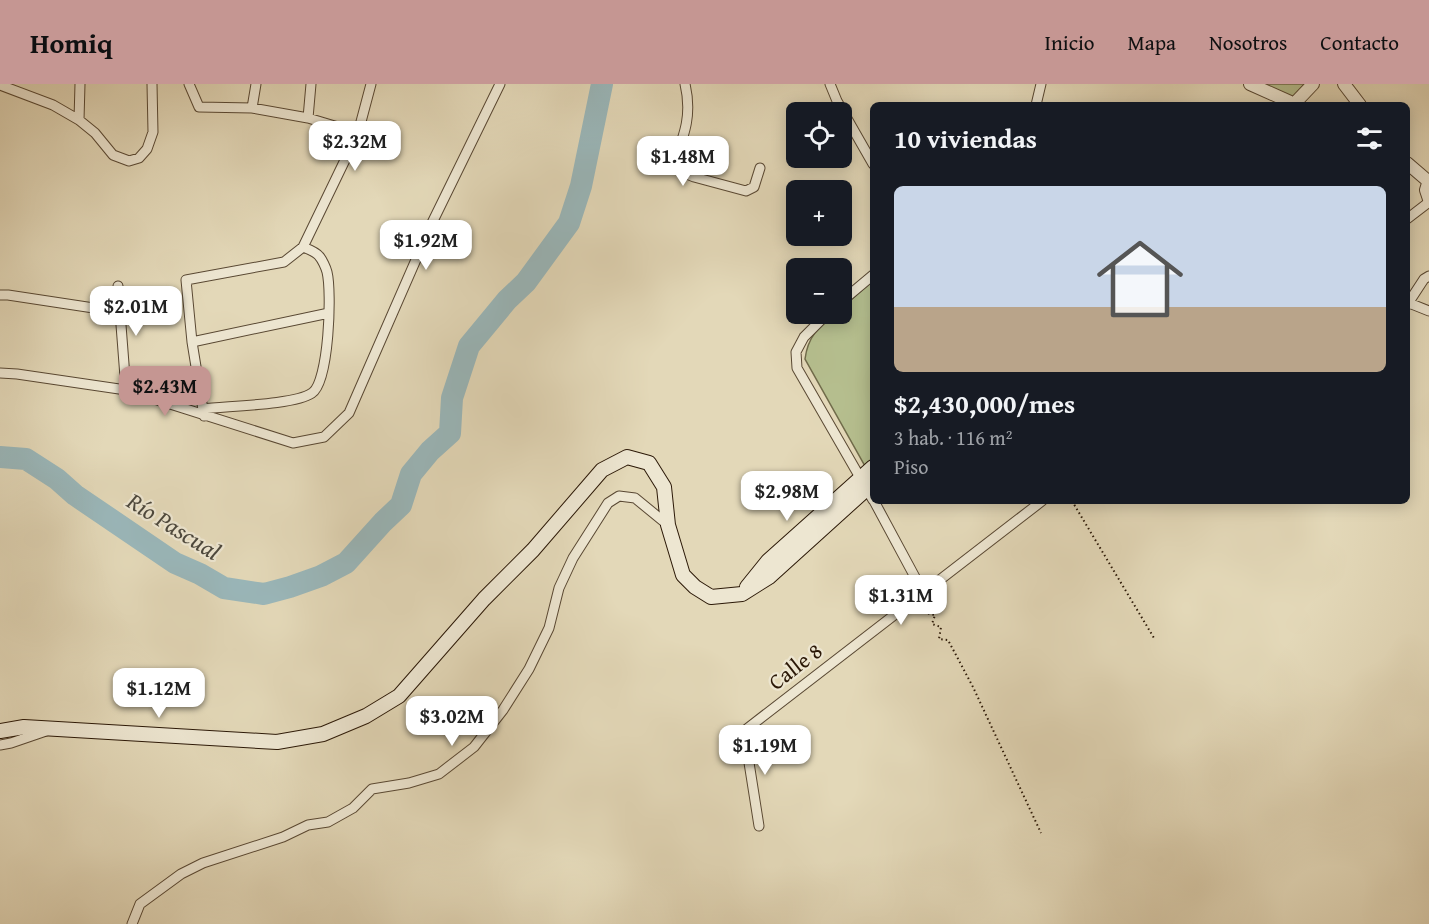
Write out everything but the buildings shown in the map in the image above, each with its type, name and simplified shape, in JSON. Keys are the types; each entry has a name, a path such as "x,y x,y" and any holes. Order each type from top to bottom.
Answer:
{"main road":[{"path":"0,731 24,727 277,742 323,734 366,716 399,696 484,599 533,550 602,470 627,457 649,463 664,487 668,525 683,575 711,597 742,594 770,577 869,490"}],"street":[{"path":"79,120 80,84"},
{"path":"0,85 53,105 79,120 95,133 113,155 129,161 139,159 147,149 153,132 152,84"},
{"path":"189,84 199,108 252,108 308,118 358,133"},
{"path":"252,108 256,84"},
{"path":"308,118 311,84"},
{"path":"203,412 192,342 186,280 284,262 303,247 358,133 371,84"},
{"path":"0,373 126,390 203,412 293,443 324,437 349,413 432,223 500,84"},
{"path":"685,84 688,99 686,130 675,160 682,172 746,191 754,187 760,168"},
{"path":"830,84 837,101 870,159"},
{"path":"1037,102 1041,84"},
{"path":"1250,84 1287,102"},
{"path":"1296,102 1313,84"},
{"path":"1344,84 1358,102"},
{"path":"1410,165 1429,180 1426,190 1429,201 1410,217"},
{"path":"203,412 289,401 310,394 317,389 328,340 327,271 319,255 303,247"},
{"path":"1410,301 1427,277"},
{"path":"852,293 870,278"},
{"path":"118,286 126,390"},
{"path":"0,295 120,312"},
{"path":"1410,305 1429,312"},
{"path":"192,342 329,313"},
{"path":"817,324 804,338 796,352 797,368 869,490"},
{"path":"132,924 140,904 181,874 203,863 283,837 308,825 328,822 353,808 372,789 410,783 439,774 474,747 503,710 529,669 549,628 559,588 573,558 608,503 619,496 635,498 668,525"},
{"path":"876,504 923,592"},
{"name":"Calle 8","path":"759,826 744,731 1038,504"},
{"path":"0,745 52,729"}],"path":[{"path":"1074,504 1154,638"},
{"path":"923,592 921,603 929,603 926,613 935,615 932,624 941,627 939,639 948,640 973,687 1041,833"}],"green space":[{"path":"1263,84 1306,84 1291,99"},
{"path":"870,283 870,462 865,466 805,359 811,338 824,324 852,324 852,299"}],"waterway":[{"name":"Río Pascual","path":"0,457 26,459 175,563 224,588 264,594 321,576 346,563 401,505 411,474 430,451 450,433 452,398 469,346 507,300 526,282 569,223 581,186 602,84"}]}
